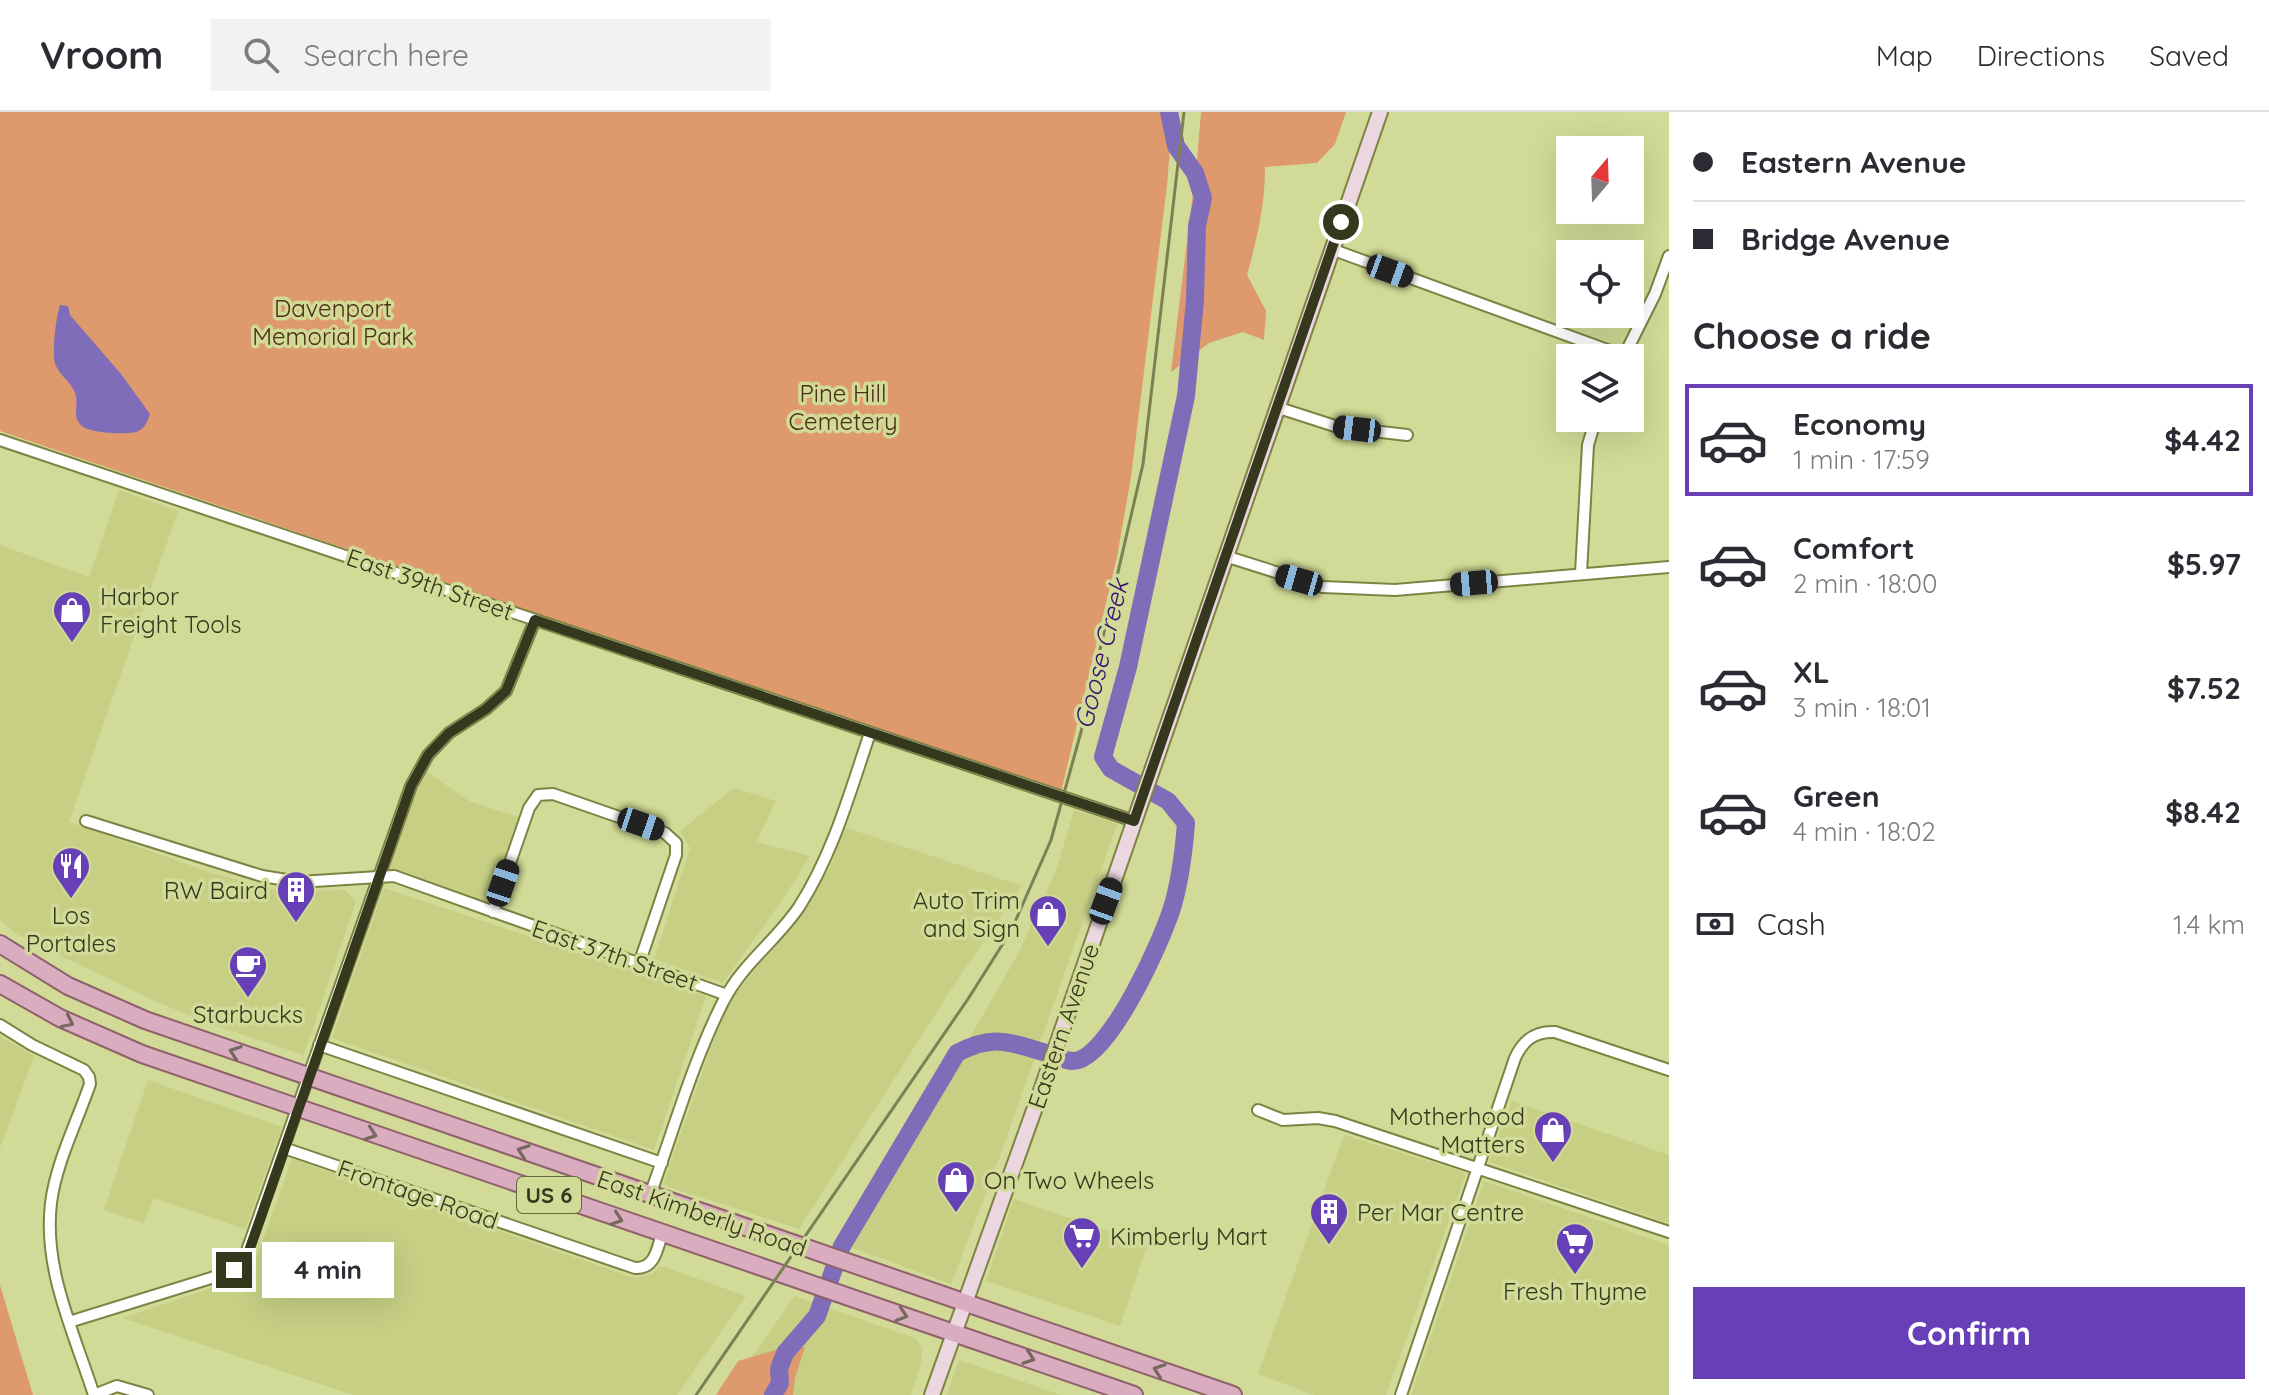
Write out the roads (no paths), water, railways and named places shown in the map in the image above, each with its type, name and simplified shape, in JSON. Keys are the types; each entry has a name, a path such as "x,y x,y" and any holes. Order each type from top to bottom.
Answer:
{"main road":[{"name":"Eastern Avenue","path":"932,1395 1380,112"},
{"name":"East Kimberly Road","path":"0,944 42,971 106,1004 309,1077 1233,1395"},
{"name":"East Kimberly Road","path":"0,984 101,1038 298,1109 1134,1395"}],"street":[{"path":"1331,249 1589,344"},
{"path":"1630,344 1655,294 1669,256"},
{"path":"1276,407 1338,427 1407,435"},
{"path":"1581,573 1588,445 1592,432"},
{"name":"East 39th Street","path":"0,440 1134,821"},
{"path":"1225,556 1323,587 1359,590 1395,590 1669,567"},
{"path":"69,1322 234,1270 249,1251 411,786 428,755 449,733 486,709 506,691 535,620"},
{"path":"650,1195 727,995 746,966 799,907 819,871 831,847 870,733"},
{"path":"493,912 529,808 538,795 553,794 651,828 665,833 676,843 676,855 639,964"},
{"name":"East 37th Street","path":"86,821 262,876 299,882 394,876 727,995"},
{"path":"0,1025 32,1045 84,1070 90,1081 54,1189 50,1225 52,1259 94,1395 117,1386 148,1395"},
{"path":"1401,1395 1515,1058 1529,1037 1537,1033 1555,1032 1669,1070"},
{"path":"319,1045 662,1163"},
{"path":"1258,1110 1283,1120 1318,1118 1335,1121 1669,1232"},
{"name":"Frontage Road","path":"284,1148 643,1269 656,1255 662,1234"}],"waterway":[{"name":"Goose Creek","path":"773,1395 780,1383 779,1369 785,1353 817,1316 842,1246 957,1053 982,1043 1003,1042 1070,1061 1087,1055 1119,1019 1134,993 1160,940 1174,901 1186,823 1168,801 1111,769 1103,757 1128,667 1186,396 1195,300 1197,226 1203,198 1195,173 1176,146 1169,112"}],"railway":[{"path":"696,1395 968,999 1011,931 1051,840 1081,732 1143,464 1184,112"}],"place":[{"name":"Harbor Freight Tools","path":"72,644"},
{"name":"Los Portales","path":"71,900"},
{"name":"RW Baird","path":"296,924"},
{"name":"Auto Trim and Sign","path":"1048,948"},
{"name":"Starbucks","path":"248,999"},
{"name":"Motherhood Matters","path":"1553,1164"},
{"name":"On Two Wheels","path":"956,1214"},
{"name":"Per Mar Centre","path":"1329,1246"},
{"name":"Kimberly Mart","path":"1082,1270"},
{"name":"Fresh Thyme","path":"1575,1276"}],"park label":[{"name":"Davenport Memorial Park","path":"333,322"},
{"name":"Pine Hill Cemetery","path":"843,407"}]}
